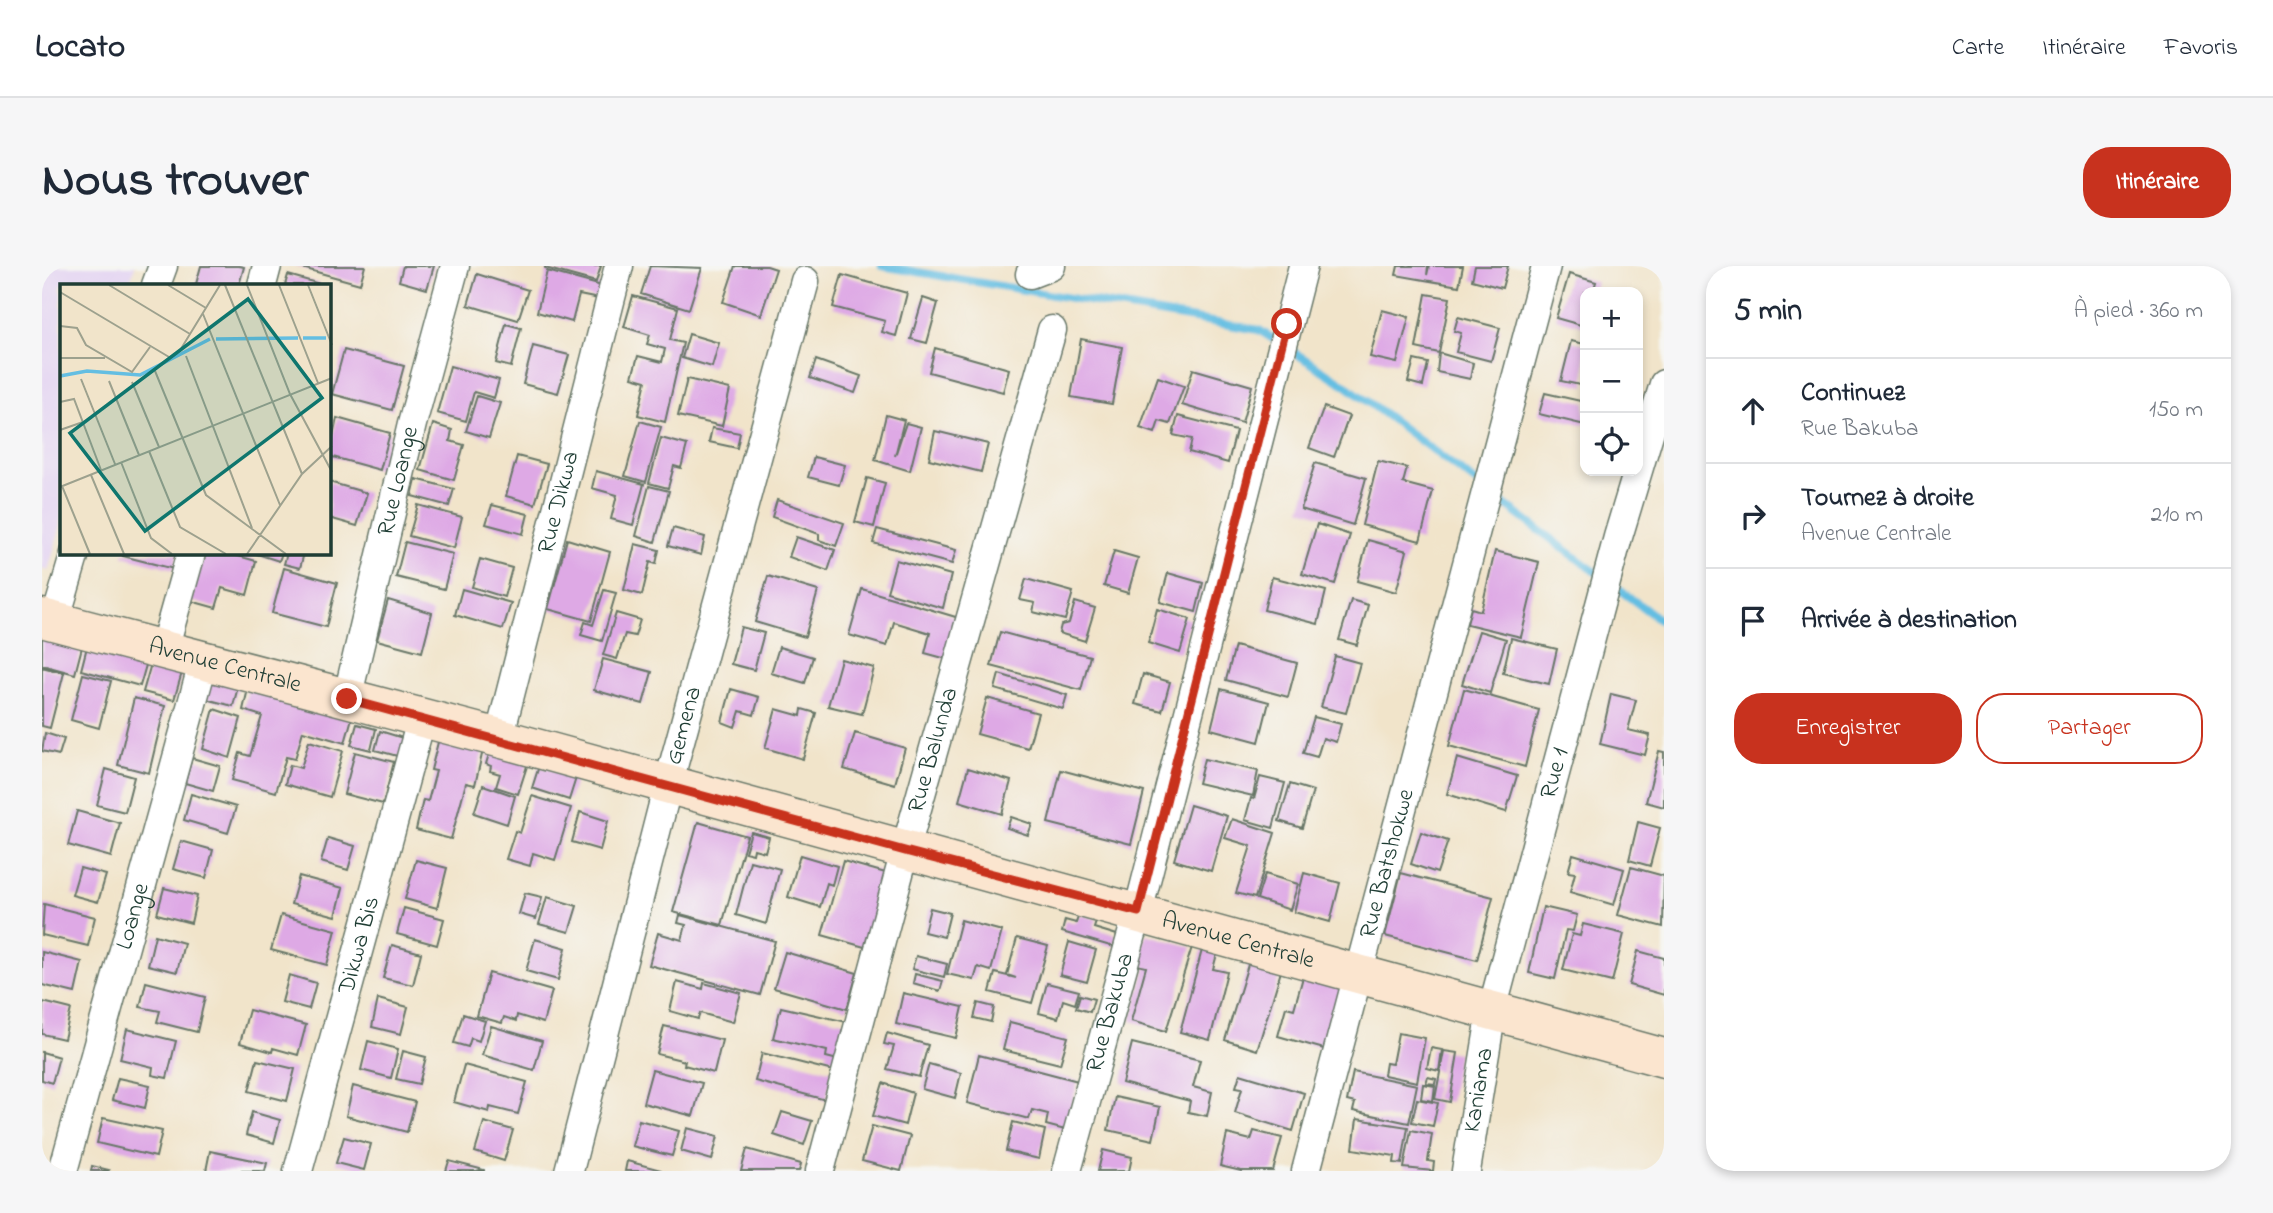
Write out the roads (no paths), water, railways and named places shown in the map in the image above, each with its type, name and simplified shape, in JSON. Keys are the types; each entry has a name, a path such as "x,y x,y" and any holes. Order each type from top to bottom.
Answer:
{"street":[{"path":"156,284 163,266"},
{"path":"262,284 267,266"},
{"name":"Rue Loange","path":"347,699 412,424 455,266"},
{"name":"Rue Dikwa","path":"499,738 619,266"},
{"name":"Rue Bakuba","path":"1067,1171 1138,912 1303,266"},
{"name":"Rue Batshokwe","path":"1306,1171 1546,266"},
{"name":"Gemena","path":"569,1171 668,785 805,281"},
{"name":"Rue Balunda","path":"820,1171 905,851 1052,330"},
{"name":"Rue 1","path":"1492,1010 1618,537 1664,384"},
{"path":"49,620 74,555"},
{"path":"164,649 190,555"},
{"name":"Avenue Centrale","path":"49,620 422,717 1664,1058"},
{"name":"Loange","path":"63,1171 204,660"},
{"name":"Dikwa Bis","path":"299,1171 422,717"},
{"name":"Kaniama","path":"1466,1171 1492,1010"}],"waterway":[{"path":"882,266 1259,330 1344,384 1482,487"},
{"path":"1492,495 1664,623"}]}
